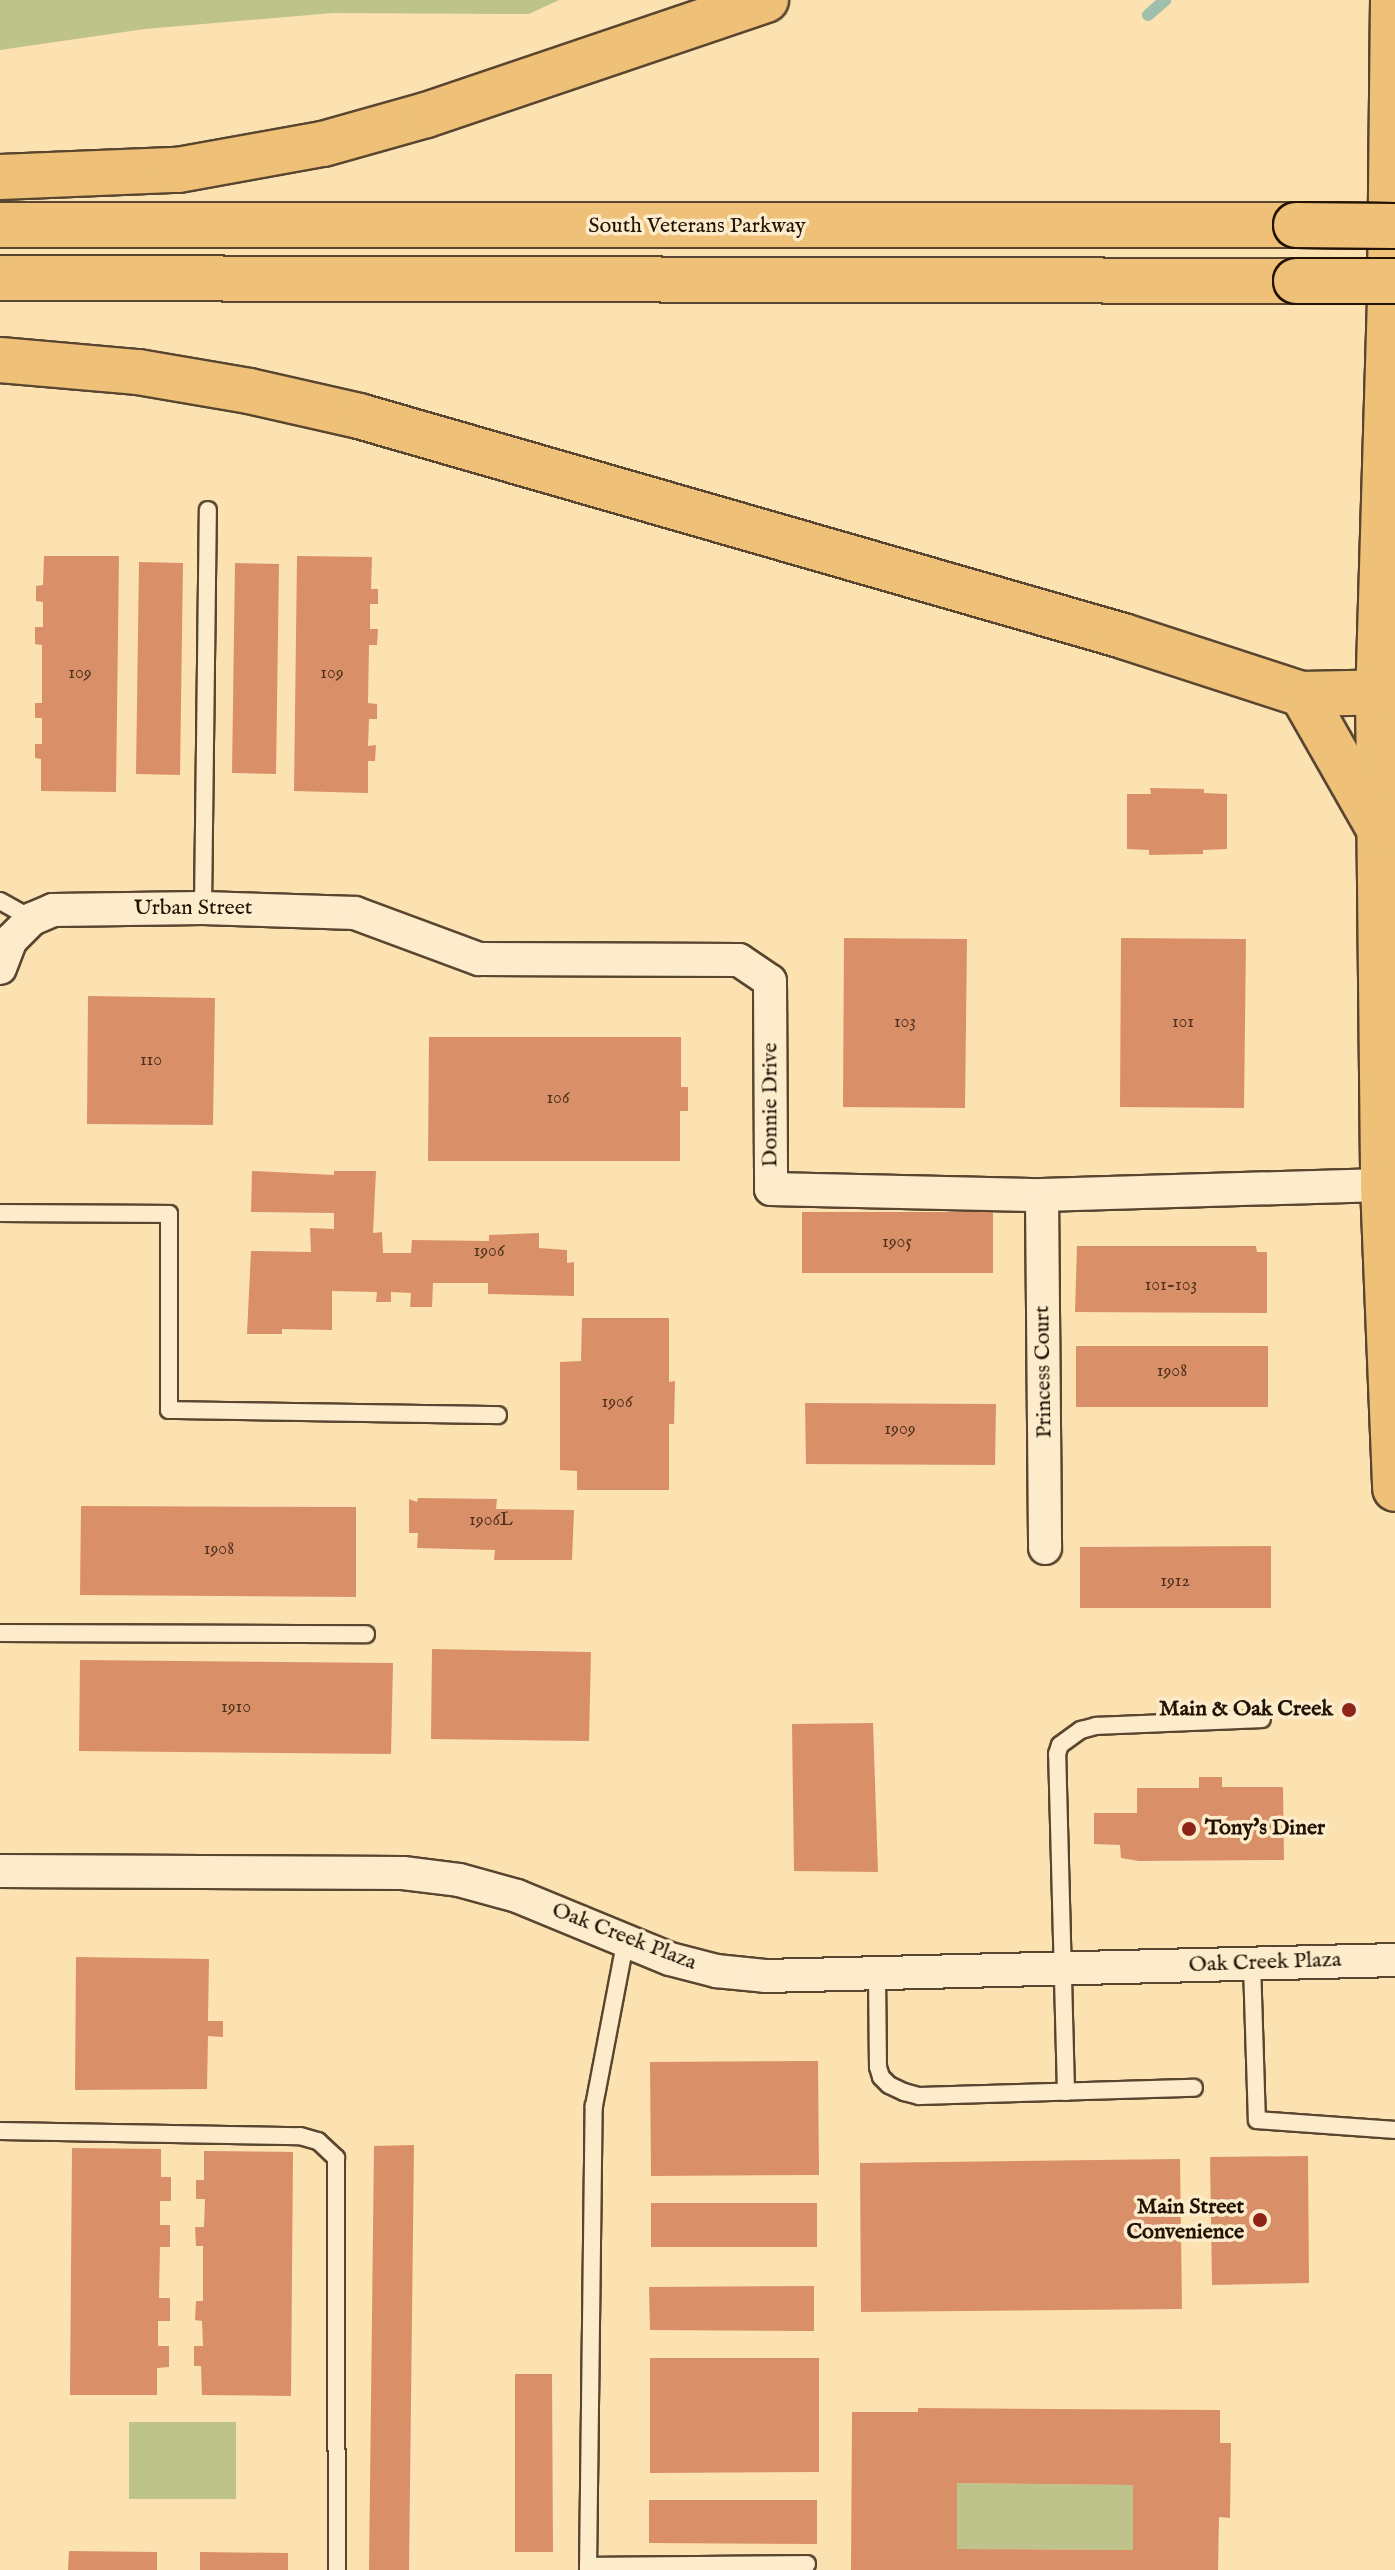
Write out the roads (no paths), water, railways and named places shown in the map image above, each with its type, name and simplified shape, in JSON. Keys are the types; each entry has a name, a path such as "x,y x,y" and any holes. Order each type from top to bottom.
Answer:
{"highway":[{"path":"0,177 178,170 323,144 426,115 766,0"},
{"path":"1393,0 1387,692 1381,833 1383,1185 1395,1489"},
{"name":"South Veterans Parkway","path":"0,225 1395,226"},
{"path":"0,278 1395,281"},
{"path":"0,360 138,372 249,391 359,416 1123,636 1302,694 1387,692"},
{"path":"1302,694 1381,833"}],"street":[{"name":"Urban Street","path":"32,919 53,910 203,908 355,913"},
{"name":"Donnie Drive","path":"355,913 479,959 739,960 770,981 771,1189 1042,1195 1383,1185"},
{"path":"0,968 11,940 32,919"},
{"name":"Princess Court","path":"1042,1195 1045,1548"},
{"name":"Oak Creek Plaza","path":"0,1871 403,1873 459,1880 517,1896 670,1959 716,1971 765,1976 1395,1960"}],"lane":[{"path":"203,908 208,510"},
{"path":"0,901 32,919"},
{"path":"0,1213 169,1214 169,1410 498,1415"},
{"path":"0,1633 366,1634"},
{"path":"1066,2092 1057,1754 1060,1745 1081,1730 1096,1726 1262,1719"},
{"path":"626,1939 594,2106 588,2568 807,2564"},
{"path":"1252,1964 1257,2120 1395,2130"},
{"path":"877,1973 878,2067 889,2085 919,2096 1194,2088"},
{"path":"0,2131 300,2136 330,2149 339,2167 337,2570"}],"waterway":[{"path":"1148,15 1165,0"}],"place":[{"name":"Main & Oak Creek","path":"1349,1710"},
{"name":"Tony's Diner","path":"1189,1829"},
{"name":"Main Street Convenience","path":"1260,2220"}]}
